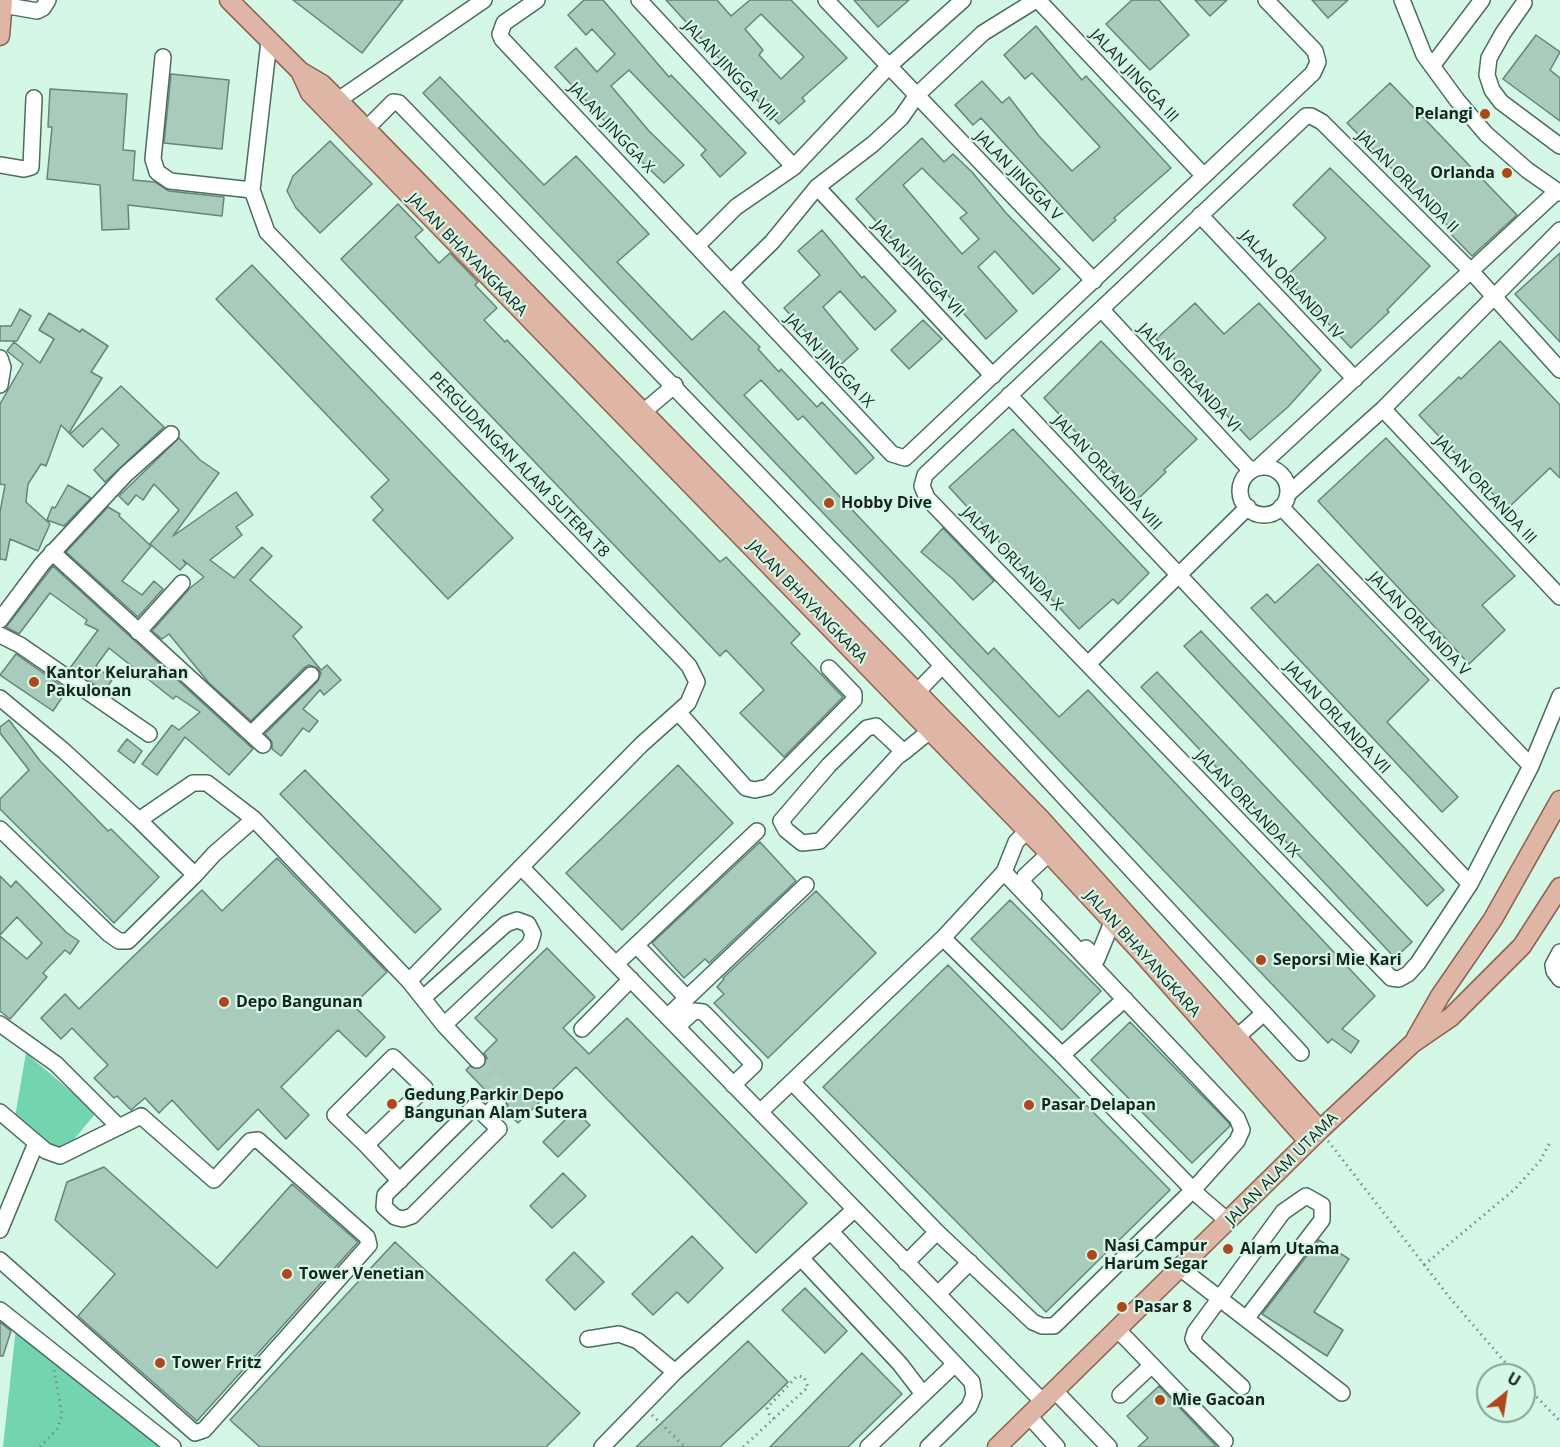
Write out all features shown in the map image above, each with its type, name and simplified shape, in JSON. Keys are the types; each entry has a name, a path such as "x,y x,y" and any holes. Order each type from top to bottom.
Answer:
{"main road":[{"name":"JALAN BHAYANGKARA","path":"229,0 300,71 310,93 332,104 366,129 917,692 1034,824 1237,1037 1314,1136"},
{"path":"0,36 3,3"},
{"name":"JALAN BHAYANGKARA","path":"332,104 931,730 1034,824"},
{"name":"JALAN ALAM UTAMA","path":"1413,1043 1440,996 1493,919 1560,800"},
{"name":"JALAN BHAYANGKARA","path":"1053,844 1113,920 1314,1136"},
{"name":"JALAN ALAM UTAMA","path":"997,1447 1229,1222 1314,1136 1413,1043 1451,1017 1522,946 1560,887"}],"street":[{"path":"3,3 37,11 43,8 48,0"},
{"path":"332,104 484,0"},
{"name":"JALAN JINGGA X","path":"537,0 504,23 500,34 502,39 731,282"},
{"name":"JALAN JINGGA VIII","path":"639,0 794,167"},
{"name":"JALAN JINGGA V","path":"826,0 1094,281"},
{"path":"697,246 736,207 794,167 889,66 963,0"},
{"path":"731,282 772,242 817,187 894,124 917,95 983,33 1037,0"},
{"name":"JALAN JINGGA III","path":"1037,0 1204,176"},
{"path":"993,376 1313,73 1318,62 1315,51 1266,0"},
{"path":"1401,0 1424,55 1486,134 1527,170 1559,192 1245,477 1241,493 1248,507 1261,514 1269,514 1285,501 1383,409 1493,295 1560,230"},
{"path":"1432,66 1482,0"},
{"path":"1523,1 1489,58 1487,75 1492,90 1501,102 1560,146"},
{"name":"PERGUDANGAN ALAM SUTERA T8","path":"269,41 252,190 267,232 689,666 697,682 688,703 642,744 409,981"},
{"path":"163,57 153,159 157,172 170,181 252,190"},
{"path":"0,165 24,169 31,167 34,98"},
{"path":"366,129 393,102 399,103 675,385 1301,1053"},
{"name":"JALAN ORLANDA II","path":"1200,215 1299,121 1306,116 1318,118 1471,271 1560,370"},
{"name":"JALAN JINGGA VII","path":"817,187 993,376"},
{"path":"1009,395 1200,215"},
{"name":"JALAN ORLANDA IV","path":"1200,215 1355,379"},
{"name":"JALAN JINGGA IX","path":"731,282 892,454 905,458 993,376"},
{"name":"JALAN ORLANDA VI","path":"1101,309 1254,470"},
{"path":"0,358 3,367 0,385"},
{"path":"642,413 675,385"},
{"name":"JALAN ORLANDA X","path":"1009,395 925,475 922,486 927,498 1089,663"},
{"name":"JALAN ORLANDA VIII","path":"1009,395 1178,576"},
{"name":"JALAN ORLANDA III","path":"1383,409 1560,597"},
{"path":"0,620 52,552 125,475 171,434"},
{"path":"1254,470 1274,469 1281,474 1288,486 1285,501"},
{"name":"JALAN ORLANDA V","path":"1285,501 1531,766"},
{"path":"1089,663 1248,507"},
{"path":"52,552 263,744"},
{"name":"JALAN ORLANDA VII","path":"1178,576 1470,884"},
{"path":"138,632 182,583"},
{"path":"0,635 20,645 148,734"},
{"name":"JALAN ORLANDA IX","path":"1089,663 1379,969 1391,978 1399,979 1408,974 1470,884"},
{"path":"917,692 941,667"},
{"path":"678,712 746,788 755,790 768,787 854,700 854,694 829,668"},
{"path":"250,734 311,675"},
{"path":"1470,884 1531,766 1560,696"},
{"path":"0,698 64,751 140,820 195,875"},
{"path":"904,752 876,726 867,728 829,765 781,820 786,830 802,843 820,841 904,752 931,730"},
{"path":"140,820 193,783 201,781 254,819 409,981 444,1025 477,1060"},
{"path":"0,828 109,934 119,941 128,941 214,854 254,819"},
{"path":"760,1112 943,938 1004,872 1016,842 1034,824"},
{"path":"616,964 757,831"},
{"path":"1004,872 1033,860 1053,844"},
{"path":"1053,844 1025,876 1023,883 1155,1019"},
{"path":"522,868 906,1263 1050,1397 1109,1447"},
{"path":"792,1082 937,1232 1033,1322 1054,1326 1193,1190 1237,1141 1242,1130 1237,1118 1004,872"},
{"path":"672,1022 687,998 806,885"},
{"path":"423,998 506,924 517,920 528,924 533,934 530,944 444,1025"},
{"path":"1097,959 1113,920"},
{"path":"943,938 1062,1055 1193,1190 1229,1222"},
{"path":"636,945 687,998"},
{"path":"1560,952 1553,964 1554,971 1560,979"},
{"path":"582,1029 631,979"},
{"path":"1062,1055 1125,999"},
{"path":"672,1022 694,1011 703,1012 710,1018 754,1065 734,1085"},
{"path":"1237,1037 1264,1014"},
{"path":"0,1024 56,1064 119,1127"},
{"path":"366,1145 425,1088 393,1057 334,1115 400,1180"},
{"path":"486,1116 498,1103"},
{"path":"476,1106 486,1116 499,1129 412,1216 403,1219 384,1207 383,1201 400,1180 476,1106"},
{"path":"0,1112 46,1151 60,1156 141,1116 214,1180 250,1141 258,1140 367,1237 369,1245 204,1430 195,1433 0,1260"},
{"path":"0,1230 36,1143"},
{"path":"1242,1387 1196,1345 1193,1339 1219,1298 1292,1204 1306,1196 1322,1205 1322,1220 1245,1319"},
{"path":"602,1447 675,1372 854,1210"},
{"path":"831,1232 972,1382 974,1395 969,1407 928,1447"},
{"path":"906,1263 937,1232"},
{"path":"801,1258 900,1364 923,1394"},
{"path":"938,1294 970,1262"},
{"path":"1180,1268 1342,1393"},
{"path":"0,1310 173,1447"},
{"path":"1118,1330 1225,1441"},
{"path":"588,1339 619,1334 638,1341 675,1372"},
{"path":"868,1447 955,1364"},
{"path":"1120,1395 1152,1365"},
{"path":"1029,1416 1057,1447"}],"path":[{"path":"1314,1136 1506,1363"},
{"path":"1424,1265 1515,1189 1540,1161 1549,1144"},
{"path":"40,1447 57,1429 62,1414 50,1348"},
{"path":"743,1447 774,1419 808,1387 808,1380 797,1376 767,1408 774,1419"},
{"path":"1536,1396 1560,1421"},
{"path":"643,1407 685,1447"}],"green space":[{"path":"26,1053 96,1113 70,1144 59,1148 51,1146 15,1117"},
{"path":"16,1328 163,1447 3,1447"}],"building":[{"path":"293,0 403,0 362,53"},
{"path":"584,0 603,0 669,77 671,75 746,153 720,177 701,155 706,150 629,70 611,86 649,131 684,165 664,183 555,67 576,48 597,72 615,54 592,29 586,35 568,15"},
{"path":"666,0 717,0 731,16 750,0 791,0 847,58 802,98 805,101 779,124","holes":["761,14 804,57 781,79 759,55 763,50 745,29"]},
{"path":"854,0 909,0 878,27"},
{"path":"1132,0 1159,0 1189,35 1150,70 1106,24"},
{"path":"1195,0 1227,0 1210,16"},
{"path":"1312,0 1348,0 1328,18"},
{"path":"1036,26 1082,80 1086,76 1171,168 1114,218 1116,220 1093,241 981,118 973,125 955,105 982,81 1002,103 1009,97 1039,136 1072,171 1100,147 1032,73 1025,79 1004,55"},
{"path":"1536,35 1560,52 1550,70 1560,78 1560,121 1503,79"},
{"path":"171,74 229,80 222,149 164,143"},
{"path":"440,77 544,185 576,156 649,234 617,262 692,340 724,311 760,347 758,349 779,372 781,369 817,407 822,402 859,441 874,458 856,474 803,416 798,420 761,380 744,395 988,654 994,648 1059,717 1088,690 1375,996 1342,1029 1359,1041 1351,1053 1332,1039 1328,1043 423,93"},
{"path":"1390,83 1517,215 1472,256 1446,229 1448,226 1347,123"},
{"path":"50,89 127,94 123,150 135,151 133,180 155,182 169,191 224,197 222,216 128,205 129,229 102,230 100,185 47,179 52,127 48,127"},
{"path":"922,138 944,162 953,154 972,172 1006,213 1060,269 1033,294 995,251 978,267 1017,311 986,339 931,276 929,278 910,259 856,199","holes":["922,168 967,213 960,218 979,239 962,254 903,185"]},
{"path":"330,141 372,184 320,233 296,208 287,191 293,176"},
{"path":"1330,168 1430,266 1387,310 1389,312 1351,348 1285,277 1326,238 1293,205"},
{"path":"398,204 423,230 415,237 439,263 450,253 478,282 475,285 497,308 484,320 505,342 507,340 720,562 726,557 800,634 791,643 843,697 784,757 740,713 764,690 726,650 720,656 341,259"},
{"path":"822,230 862,278 864,276 896,311 875,330 840,291 823,307 858,349 838,367 784,308 820,275 798,251"},
{"path":"1560,253 1560,342 1515,294"},
{"path":"252,265 513,538 448,599 373,520 383,510 371,497 389,480 216,299"},
{"path":"1195,303 1224,334 1259,303 1321,370 1288,407 1250,440 1156,339"},
{"path":"20,309 31,316 17,341 0,341 0,326 11,326"},
{"path":"49,313 80,332 82,329 108,346 91,372 102,378 69,433 61,425 46,466 41,464 28,484 26,502 50,524 38,551 10,539 6,560 0,559 0,512 5,485 0,484 0,404 23,364 7,351 14,342 40,363 54,339 39,330"},
{"path":"923,320 942,339 909,369 891,350"},
{"path":"1101,341 1197,439 1138,499 1044,398"},
{"path":"1500,341 1560,405 1560,478 1550,468 1507,509 1419,415"},
{"path":"121,386 164,427 105,482 94,470 119,445 102,428 83,447 70,434"},
{"path":"1013,429 1149,573 1118,604 1113,599 1079,629 949,487"},
{"path":"179,438 200,460 219,473 173,536 236,492 253,515 236,527 242,535 210,560 234,578 262,547 272,556 250,580 302,627 293,636 321,670 327,665 341,680 324,695 320,690 303,709 318,721 309,732 303,728 281,756 272,749 272,742 265,734 318,681 321,673 317,668 309,665 304,668 251,721 209,683 169,634 162,639 152,631 190,588 204,577 183,560 186,564 180,570 150,544 179,510 154,484 143,500 136,495 128,505 119,496"},
{"path":"1386,438 1515,576 1482,605 1505,630 1469,664 1318,501"},
{"path":"68,485 91,498 64,526 47,520 52,507 55,508"},
{"path":"108,507 120,514 119,516 151,546 122,581 142,595 154,581 163,589 138,617 66,552"},
{"path":"943,528 994,581 973,600 953,579 921,552"},
{"path":"1318,564 1429,680 1387,722 1458,797 1442,812 1251,608 1267,594 1275,603"},
{"path":"53,566 253,749 229,775 185,737 157,775 142,764 172,725 179,730 200,712 176,696 173,699 109,648 96,666 112,680 104,691 70,668 98,630 85,624 87,620 50,593 19,634 6,627"},
{"path":"1201,631 1444,890 1427,906 1184,646"},
{"name":"Kantor Kelurahan Pakulonan","path":"16,654 67,690 53,711 0,675"},
{"path":"1157,672 1412,942 1395,958 1141,687"},
{"path":"9,720 41,762 108,831 111,829 159,877 114,923 0,809 0,799 29,770 0,733 0,727"},
{"path":"127,739 142,751 134,763 118,751"},
{"path":"678,765 733,823 622,930 566,873"},
{"path":"305,770 441,909 415,933 280,794"},
{"path":"760,842 796,881 709,963 705,959 684,978 652,943"},
{"name":"Depo Bangunan","path":"277,858 387,972 353,1005 385,1037 366,1057 338,1030 281,1087 309,1115 286,1139 258,1109 218,1150 172,1100 159,1113 145,1098 131,1110 117,1096 114,1098 94,1078 108,1065 72,1028 61,1039 41,1018 65,994 79,1009 202,890 222,911"},
{"path":"0,876 11,887 16,881 67,933 79,941 70,954 65,950 43,973 47,977 10,1019 0,1011 0,936 27,959 42,943 17,917 0,935"},
{"path":"816,891 876,953 768,1058 714,1003 724,994 717,987 723,978"},
{"path":"1010,900 1101,991 1062,1030 971,939"},
{"path":"547,948 595,997 563,1028 589,1054 627,1018 807,1203 756,1253 576,1067 518,1123 505,1110 508,1105 505,1096 500,1093 491,1096 466,1070 470,1066 479,1070 484,1067 487,1058 484,1053 497,1040 475,1018"},
{"path":"948,965 1170,1190 1046,1312 823,1087"},
{"path":"1130,1022 1229,1123 1230,1126 1192,1163 1091,1060"},
{"path":"575,1110 590,1125 558,1157 543,1142"},
{"path":"104,1167 217,1268 292,1184 358,1242 197,1421 78,1316 115,1274 55,1220 67,1182"},
{"path":"563,1173 586,1196 552,1228 530,1206"},
{"path":"692,1236 723,1268 688,1303 677,1292 653,1315 632,1294"},
{"path":"1319,1240 1349,1259 1314,1312 1343,1330 1327,1356 1262,1314"},
{"path":"395,1242 580,1413 546,1447 260,1447 230,1420"},
{"path":"574,1252 604,1282 575,1310 546,1280"},
{"path":"805,1288 847,1331 825,1353 782,1310"},
{"path":"0,1322 11,1331 3,1356 0,1356"},
{"path":"748,1341 788,1382 766,1404 720,1447 636,1447"},
{"path":"862,1353 902,1394 848,1447 770,1447"},
{"name":"Mie Gacoan","path":"1159,1386 1217,1447 1138,1447 1148,1438 1127,1416"}],"tunnel":[{"path":"477,1060 506,1094 498,1103"}],"place":[{"name":"Pelangi","path":"1485,114"},
{"name":"Orlanda","path":"1507,173"},
{"name":"Hobby Dive","path":"829,503"},
{"name":"Kantor Kelurahan Pakulonan","path":"34,682"},
{"name":"Seporsi Mie Kari","path":"1261,960"},
{"name":"Depo Bangunan","path":"224,1002"},
{"name":"Gedung Parkir Depo Bangunan Alam Sutera","path":"392,1104"},
{"name":"Pasar Delapan","path":"1029,1105"},
{"name":"Alam Utama","path":"1228,1249"},
{"name":"Nasi Campur Harum Segar","path":"1092,1255"},
{"name":"Tower Venetian","path":"287,1274"},
{"name":"Pasar 8","path":"1122,1307"},
{"name":"Tower Fritz","path":"160,1363"},
{"name":"Mie Gacoan","path":"1160,1400"}]}
